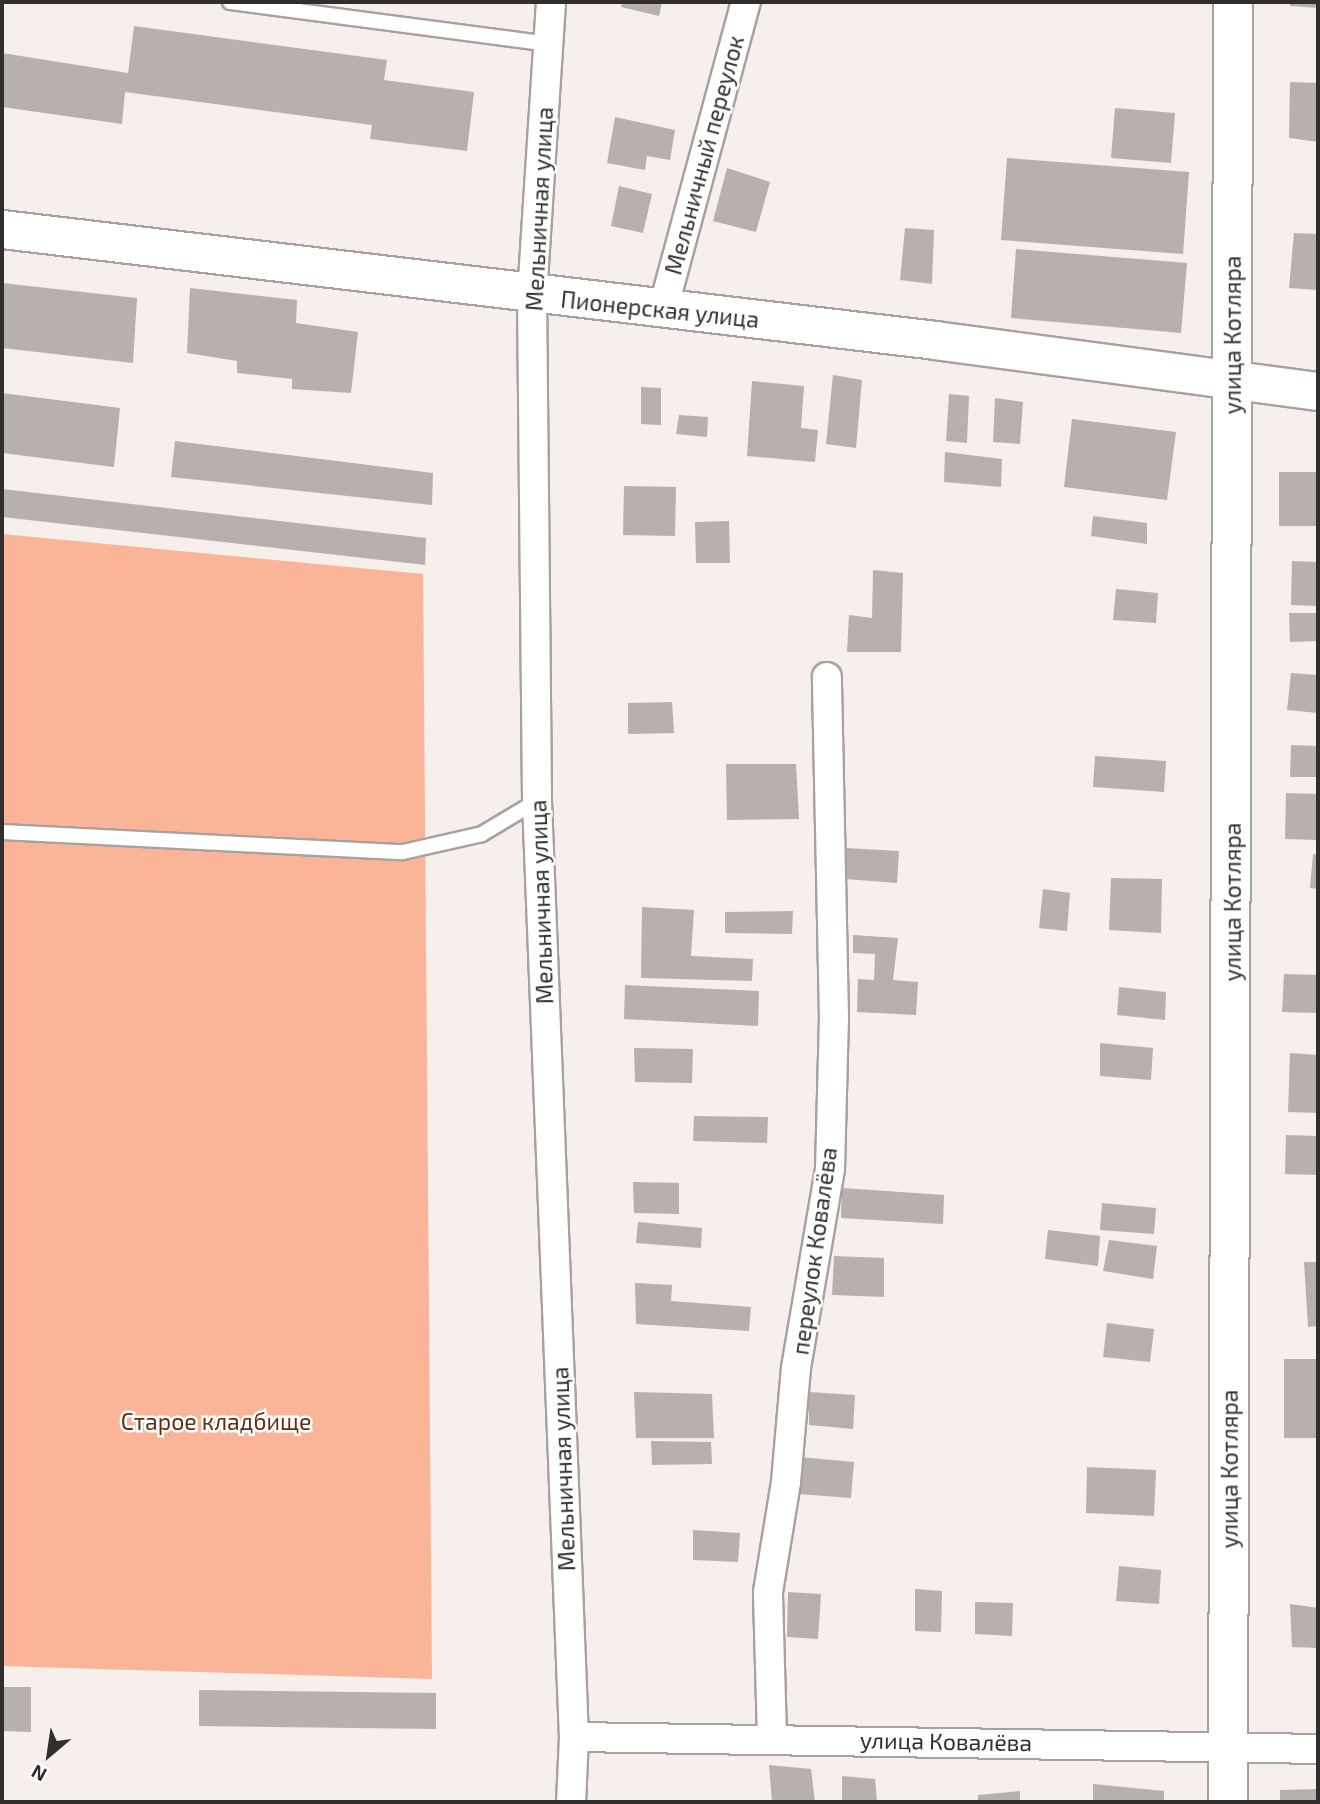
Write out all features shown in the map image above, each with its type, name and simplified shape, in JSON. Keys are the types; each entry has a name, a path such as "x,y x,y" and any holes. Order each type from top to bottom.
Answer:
{"main road":[{"name":"улица Котляра","path":"1228,1802 1233,2"}],"street":[{"name":"Мельничная улица","path":"551,2 532,295 537,801 574,1737 571,1802"},
{"name":"Мельничный переулок","path":"663,309 746,2"},
{"name":"Пионерская улица","path":"2,229 467,282 532,295 1318,391"},
{"name":"переулок Ковалёва","path":"772,1738 768,1592 786,1482 796,1368 830,1169 834,1018 827,677"},
{"name":"улица Ковалёва","path":"574,1737 772,1738 1318,1749"}],"lane":[{"path":"230,2 548,44"},
{"path":"2,832 403,852 482,834 537,801"}],"green space":[{"name":"Старое кладбище","path":"2,534 423,574 432,1679 2,1666"}],"building":[{"path":"622,2 662,2 659,16 621,7"},
{"path":"1290,2 1318,2 1318,8 1290,6"},
{"path":"134,26 387,60 384,80 474,92 467,151 370,139 372,125 125,92 122,124 2,107 2,53 128,73"},
{"path":"1290,82 1318,83 1318,142 1289,138"},
{"path":"1115,108 1175,113 1171,163 1111,158"},
{"path":"615,117 675,130 670,160 647,156 645,170 607,163"},
{"path":"1007,158 1189,172 1183,254 1001,240"},
{"path":"727,168 770,182 756,232 713,221"},
{"path":"619,186 652,194 643,233 611,226"},
{"path":"905,228 934,230 932,284 900,280"},
{"path":"1294,233 1318,234 1318,290 1289,288"},
{"path":"1016,249 1187,263 1181,333 1011,318"},
{"path":"2,283 137,298 133,363 2,348"},
{"path":"190,288 297,300 296,323 358,332 351,393 292,389 292,379 237,373 237,361 187,353"},
{"path":"833,375 862,380 856,448 826,444"},
{"path":"752,381 804,386 801,428 818,430 815,462 747,456"},
{"path":"641,387 661,388 661,425 641,424"},
{"path":"2,393 120,408 114,467 2,453"},
{"path":"949,394 969,396 967,443 946,441"},
{"path":"995,398 1023,402 1020,444 993,442"},
{"path":"679,415 708,417 707,437 676,434"},
{"path":"1072,419 1176,432 1167,500 1064,487"},
{"path":"175,441 433,473 432,505 171,477"},
{"path":"945,452 1002,459 1001,487 944,482"},
{"path":"1279,472 1318,472 1318,526 1279,526"},
{"path":"624,486 676,487 675,536 623,535"},
{"path":"2,489 426,538 425,565 2,517"},
{"path":"1093,516 1147,523 1147,544 1091,536"},
{"path":"729,521 730,563 696,563 695,522"},
{"path":"1292,561 1318,562 1318,606 1291,605"},
{"path":"873,570 903,573 901,652 847,652 849,615 872,618"},
{"path":"1116,589 1158,593 1156,623 1113,620"},
{"path":"1289,613 1318,613 1318,641 1290,642"},
{"path":"1291,673 1318,675 1318,713 1287,710"},
{"path":"672,702 674,733 628,734 628,703"},
{"path":"1291,745 1318,746 1318,777 1290,777"},
{"path":"1095,756 1166,761 1164,792 1093,787"},
{"path":"726,764 796,764 799,819 727,820"},
{"path":"1286,793 1318,794 1318,840 1285,839"},
{"path":"846,848 899,851 897,883 845,879"},
{"path":"1313,854 1318,855 1318,889 1310,888"},
{"path":"1111,878 1162,879 1161,933 1109,930"},
{"path":"1043,889 1070,893 1067,931 1039,928"},
{"path":"642,907 694,910 691,956 753,959 752,981 641,978"},
{"path":"793,911 792,934 725,933 725,912"},
{"path":"853,935 898,938 893,980 918,982 916,1015 857,1012 858,979 874,980 875,954 853,953"},
{"path":"1284,974 1318,975 1318,1013 1282,1012"},
{"path":"625,985 759,991 758,1026 624,1019"},
{"path":"1119,987 1166,992 1165,1020 1117,1015"},
{"path":"1100,1043 1153,1048 1151,1080 1100,1076"},
{"path":"634,1048 693,1049 692,1083 635,1082"},
{"path":"1290,1053 1318,1055 1318,1113 1288,1112"},
{"path":"694,1116 768,1117 767,1143 693,1141"},
{"path":"1286,1135 1318,1136 1318,1175 1285,1174"},
{"path":"633,1182 679,1183 679,1214 634,1213"},
{"path":"842,1188 944,1195 943,1224 841,1218"},
{"path":"1102,1203 1156,1208 1154,1234 1100,1230"},
{"path":"638,1222 702,1228 701,1248 636,1243"},
{"path":"1048,1230 1100,1236 1098,1266 1045,1259"},
{"path":"1109,1240 1157,1246 1153,1279 1103,1271"},
{"path":"834,1256 884,1258 884,1297 832,1295"},
{"path":"1304,1262 1318,1262 1318,1326 1308,1327"},
{"path":"635,1283 672,1285 671,1301 751,1307 749,1331 636,1324"},
{"path":"1107,1323 1154,1329 1150,1362 1103,1357"},
{"path":"1284,1359 1318,1359 1318,1438 1284,1438"},
{"path":"634,1392 712,1394 714,1438 636,1438"},
{"path":"809,1392 855,1395 853,1429 809,1425"},
{"path":"651,1441 711,1442 712,1464 652,1465"},
{"path":"800,1457 854,1462 851,1498 799,1494"},
{"path":"1087,1467 1156,1470 1154,1516 1086,1513"},
{"path":"693,1530 740,1533 738,1562 693,1560"},
{"path":"1119,1566 1161,1570 1159,1604 1116,1601"},
{"path":"915,1589 942,1591 941,1632 915,1631"},
{"path":"788,1592 821,1594 818,1639 787,1637"},
{"path":"975,1602 1013,1603 1012,1636 975,1634"},
{"path":"1290,1604 1318,1608 1318,1648 1292,1647"},
{"path":"2,1687 31,1687 31,1732 2,1731"},
{"path":"199,1690 436,1693 436,1729 199,1726"},
{"path":"769,1765 811,1769 815,1802 772,1802"},
{"path":"842,1776 875,1779 877,1802 842,1802"},
{"path":"1093,1784 1164,1791 1164,1802 1093,1802"},
{"path":"1318,1789 1318,1802 1280,1802 1280,1790"},
{"path":"1020,1791 1020,1802 978,1802 978,1795"}]}
